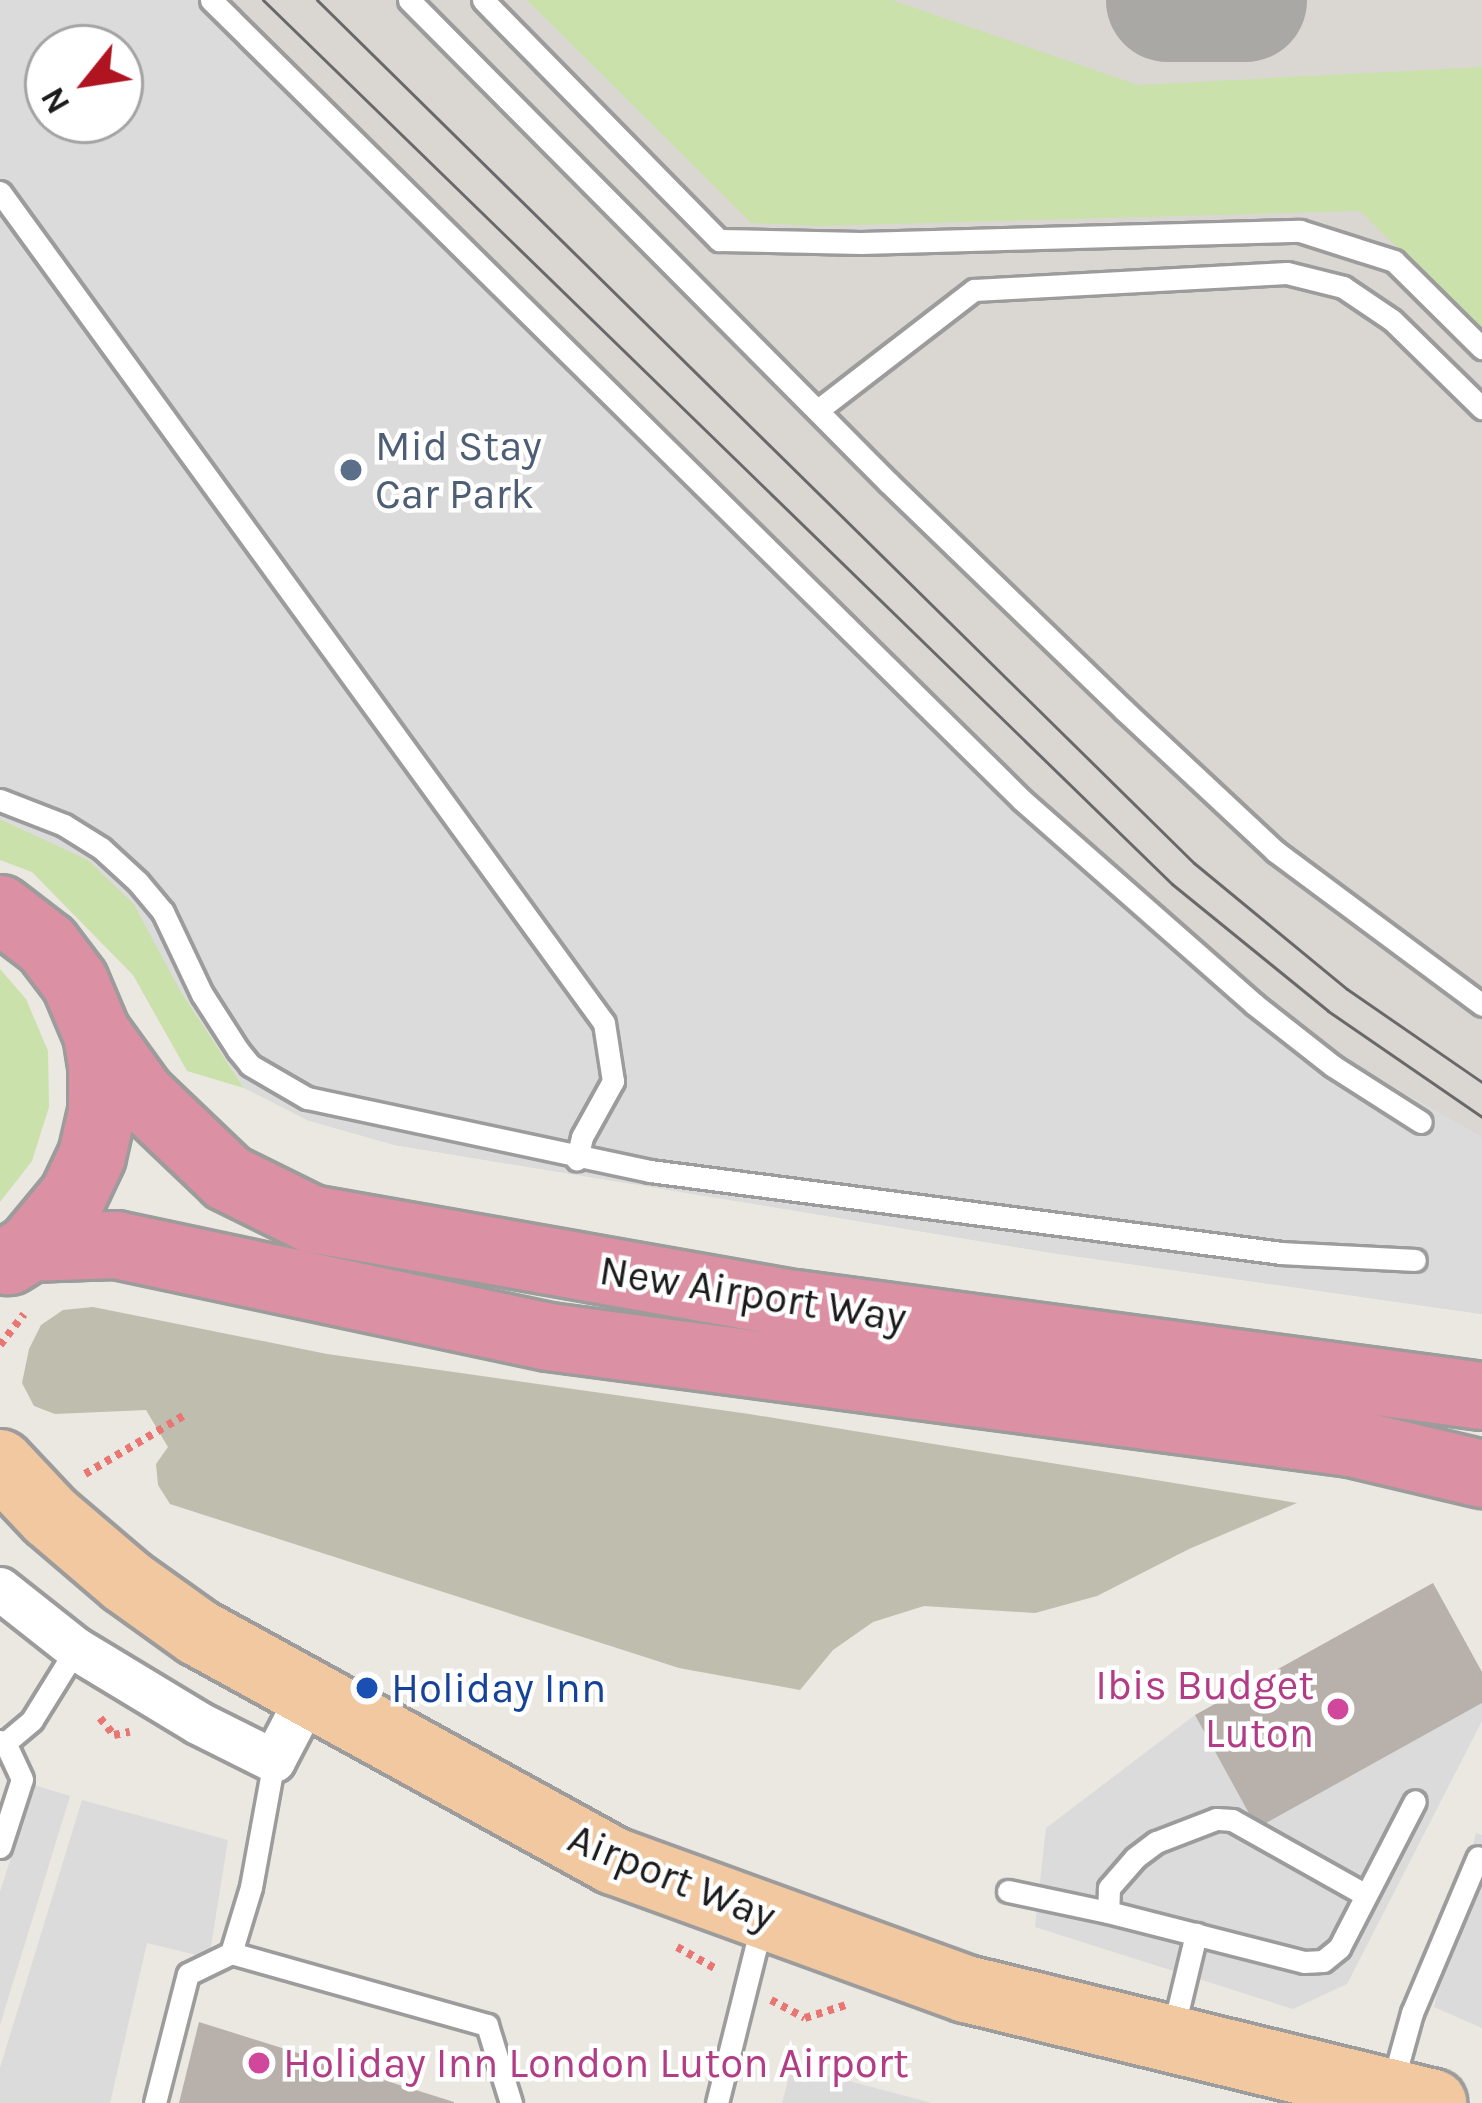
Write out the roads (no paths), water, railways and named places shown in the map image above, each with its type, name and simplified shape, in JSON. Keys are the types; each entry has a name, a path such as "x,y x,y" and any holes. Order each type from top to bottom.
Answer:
{"highway":[{"path":"0,909 47,945 75,982 97,1034 102,1112 92,1156 74,1196 15,1257"},
{"name":"New Airport Way","path":"97,1034 142,1096 210,1162 274,1205 310,1219 795,1304 1482,1396"},
{"name":"New Airport Way","path":"15,1257 116,1244 549,1337 1351,1443 1482,1474"}],"main road":[{"name":"Airport Way","path":"19,1483 162,1607 309,1694 614,1861 965,1990 1412,2097"}],"street":[{"path":"0,1589 76,1649 198,1723 274,1760 309,1694"}],"lane":[{"path":"212,0 1006,785 1254,1004 1333,1066 1421,1122"},
{"path":"409,0 949,542 1275,851 1482,1005"},
{"path":"483,0 718,240 861,243 1300,231 1394,261 1482,348"},
{"path":"0,192 604,1023 613,1082 582,1137 577,1159"},
{"path":"818,410 974,290 1287,273 1343,287 1393,320 1482,408"},
{"path":"0,800 64,826 101,848 138,882 163,912 219,1024 250,1065 307,1098 577,1159 1260,1251 1415,1260"},
{"path":"0,1847 22,1779 3,1742 32,1720 76,1649"},
{"path":"231,1953 251,1886 274,1760"},
{"path":"1008,1892 1304,1962 1323,1961 1339,1948 1415,1801"},
{"path":"1108,1912 1109,1888 1135,1858 1156,1842 1216,1819 1232,1820 1364,1894"},
{"path":"1412,2097 1412,2013 1478,1857"},
{"path":"717,2103 763,1915"},
{"path":"1171,2037 1196,1934"},
{"path":"155,2103 188,1974 231,1953 487,2025 511,2103"}],"tram line":[{"path":"263,0 1172,884 1328,1011 1482,1117"},
{"path":"317,0 1194,863 1347,989 1482,1082"}],"place":[{"name":"Mid Stay Car Park","path":"351,470"},
{"name":"Holiday Inn","path":"367,1688"},
{"name":"Ibis Budget Luton","path":"1338,1709"},
{"name":"Holiday Inn London Luton Airport","path":"259,2063"}]}
